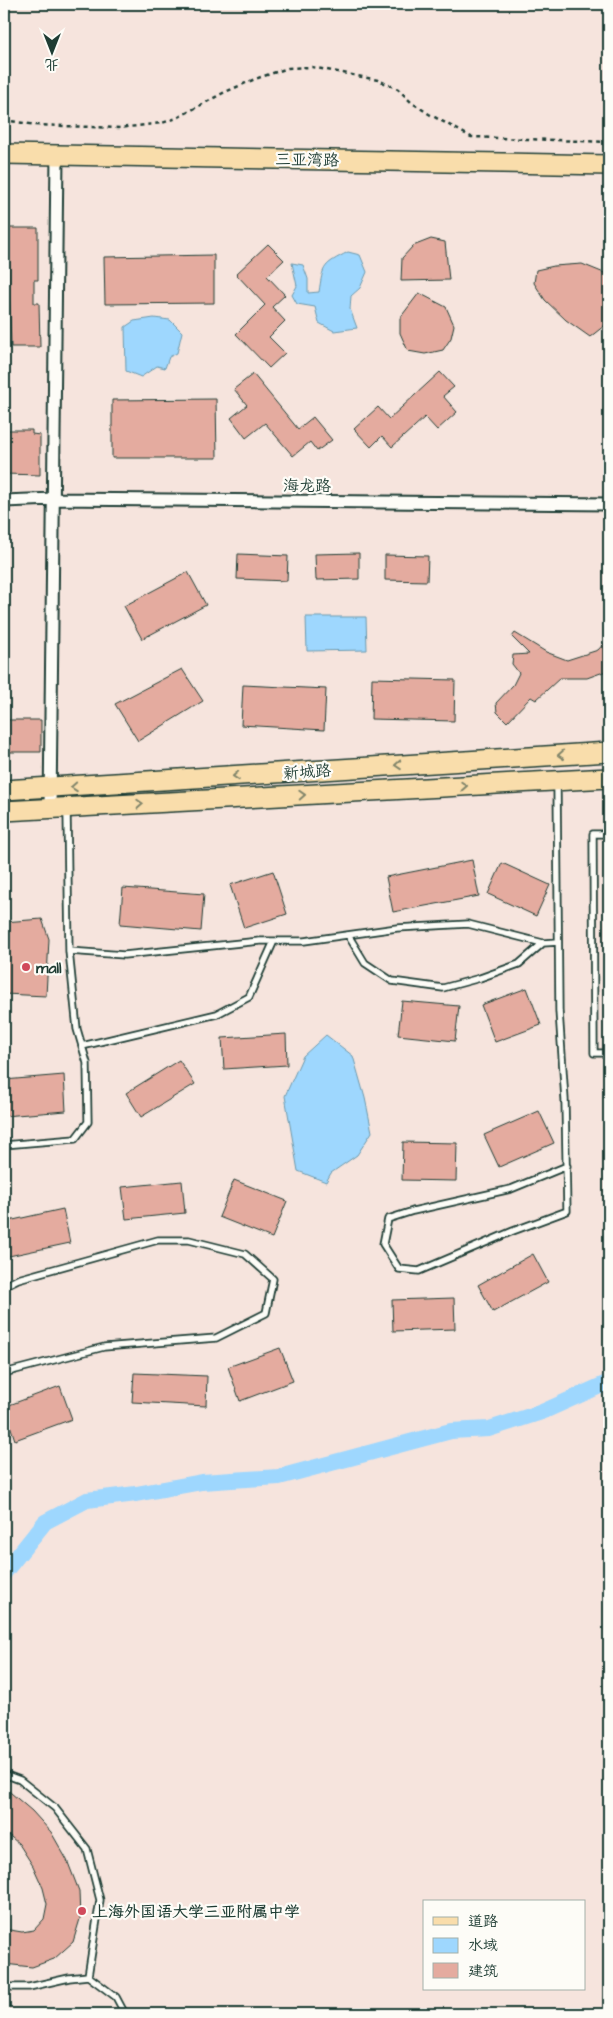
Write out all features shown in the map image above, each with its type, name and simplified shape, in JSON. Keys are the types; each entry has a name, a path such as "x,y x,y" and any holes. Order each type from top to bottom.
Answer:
{"main road":[{"name":"三亚湾路","path":"4,154 609,165"},
{"name":"新城路","path":"4,790 609,752"},
{"name":"新城路","path":"4,811 609,778"}],"street":[{"path":"57,155 50,788 58,809"},
{"name":"海龙路","path":"4,500 609,504"}],"lane":[{"path":"556,781 558,942 567,1166 567,1212 513,1231 419,1271 399,1269 383,1244 388,1219 511,1189 567,1166"},
{"path":"4,1144 75,1139 88,1122 87,1063 76,1029 58,809"},
{"path":"609,834 593,834 594,1053 609,1053"},
{"path":"69,951 124,955 274,941 304,941 398,928 468,924 543,943 558,942"},
{"path":"348,935 365,963 392,981 443,988 480,978 519,964 543,943"},
{"path":"82,1046 217,1014 249,997 274,941"},
{"path":"4,1286 18,1279 158,1240 189,1240 245,1254 274,1279 266,1313 216,1338 104,1347 4,1373"},
{"path":"4,1774 20,1780 55,1808 87,1849 100,1900 88,1976"},
{"path":"4,1987 29,1987 69,1978 88,1976 116,1997 125,2014"}],"path":[{"path":"4,120 36,126 120,128 162,124 255,79 288,68 312,68 378,80 398,89 411,102 429,114 471,137 609,142"}],"water":[{"path":"348,252 360,255 367,272 360,288 351,296 350,309 357,328 334,331 319,323 315,307 297,304 292,295 297,286 292,263 303,265 308,279 308,293 319,292 323,271 329,263"},
{"path":"154,318 170,320 182,332 177,353 169,357 165,368 157,366 141,377 126,371 125,327 134,321"},
{"path":"306,617 366,617 367,650 307,651"},
{"path":"326,1035 353,1056 372,1132 357,1155 331,1173 326,1182 298,1171 285,1096 303,1056"}],"building":[{"path":"4,228 38,228 38,280 34,280 34,303 39,303 40,347 11,347 8,253 4,253"},
{"path":"431,239 445,242 449,280 401,281 402,258 413,246"},
{"path":"268,244 284,260 267,276 285,295 272,307 285,321 269,337 285,353 269,368 236,334 265,305 236,274"},
{"path":"214,255 214,303 105,304 104,257"},
{"path":"582,264 609,275 609,322 590,337 566,320 545,300 534,283 536,270 554,266"},
{"path":"419,293 446,307 454,325 451,338 443,350 425,354 408,351 400,333 400,318"},
{"path":"440,372 454,387 443,396 457,412 437,430 425,417 392,447 382,436 371,447 354,429 378,407 389,419"},
{"path":"253,374 298,429 313,417 332,440 317,451 310,442 293,456 265,423 246,438 231,418 247,405 234,389"},
{"path":"216,399 217,458 112,458 112,400"},
{"path":"4,430 32,430 32,434 40,435 40,475 4,474"},
{"path":"359,553 359,579 316,580 315,554"},
{"path":"238,554 288,556 287,581 237,579"},
{"path":"385,555 428,556 427,581 385,580"},
{"path":"188,572 206,605 142,639 124,606"},
{"path":"515,633 546,652 567,660 598,650 609,638 609,670 587,678 560,678 536,700 531,697 507,722 497,712 496,703 513,685 519,673 512,664 513,655 529,654 512,637"},
{"path":"182,669 203,701 138,741 115,704"},
{"path":"372,678 455,680 454,721 371,719"},
{"path":"243,685 326,689 324,730 241,725"},
{"path":"4,720 41,720 41,752 4,752"},
{"path":"472,860 479,896 393,912 386,877"},
{"path":"502,863 550,885 536,916 488,894"},
{"path":"273,871 287,914 244,928 230,885"},
{"path":"123,888 204,894 201,931 120,924"},
{"name":"mall","path":"42,919 49,939 46,996 4,994 4,922"},
{"path":"527,988 541,1025 495,1042 481,1005"},
{"path":"402,1001 459,1006 455,1041 398,1035"},
{"path":"286,1034 287,1065 224,1069 222,1038"},
{"path":"179,1060 195,1084 141,1117 126,1093"},
{"path":"64,1075 66,1111 4,1116 4,1080"},
{"path":"539,1111 554,1143 499,1167 484,1135"},
{"path":"403,1142 457,1143 456,1181 402,1180"},
{"path":"234,1180 287,1201 272,1238 219,1217"},
{"path":"182,1181 185,1213 126,1219 122,1187"},
{"path":"63,1209 70,1243 4,1257 4,1222"},
{"path":"533,1254 548,1282 493,1312 478,1285"},
{"path":"454,1298 455,1329 393,1331 392,1300"},
{"path":"280,1348 293,1381 240,1401 228,1367"},
{"path":"134,1373 207,1376 206,1406 132,1402"},
{"path":"60,1386 72,1419 15,1440 4,1407"},
{"path":"4,1787 32,1811 51,1832 67,1860 79,1891 80,1919 73,1942 54,1959 32,1967 4,1964 4,1929 22,1932 34,1930 44,1919 47,1904 43,1888 33,1866 19,1844 4,1831"}],"waterway":[{"path":"4,1573 45,1522 87,1500 136,1494 202,1482 279,1477 451,1431 489,1429 542,1412 609,1382"}],"place":[{"name":"mall","path":"26,967"},
{"name":"上海外国语大学三亚附属中学","path":"82,1911"}]}
